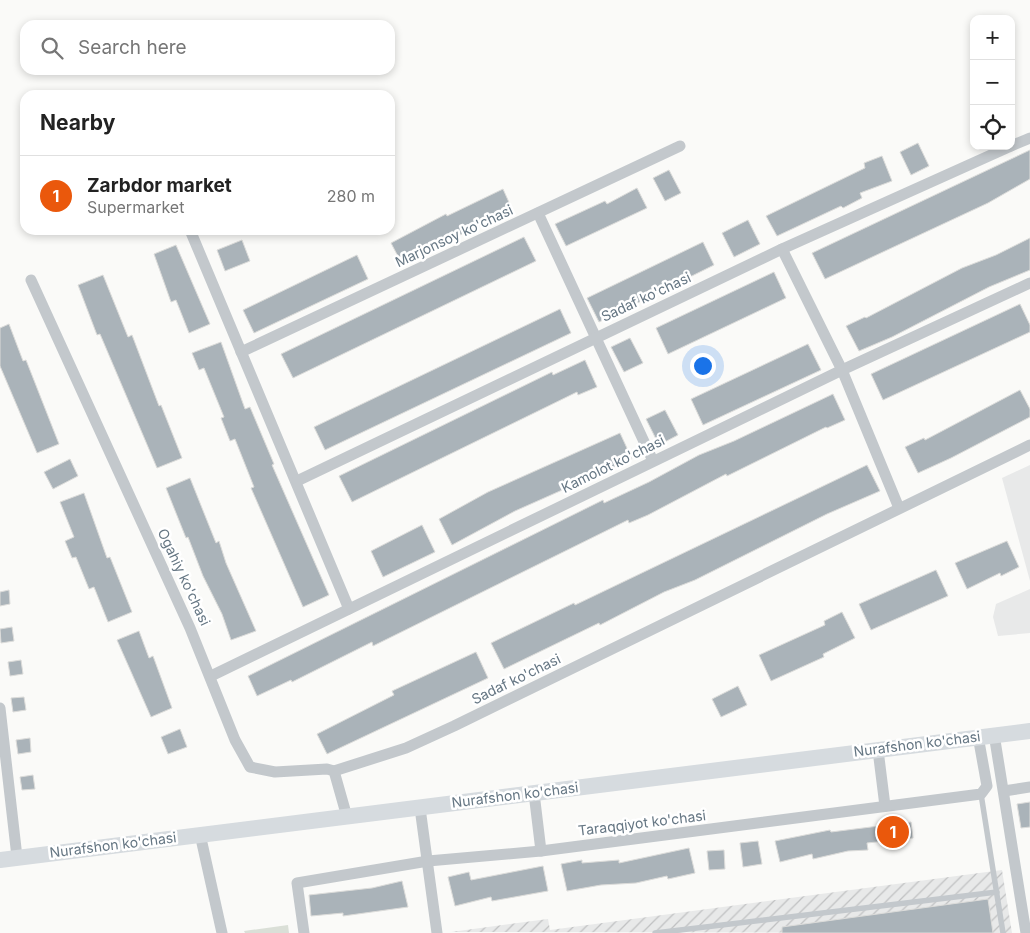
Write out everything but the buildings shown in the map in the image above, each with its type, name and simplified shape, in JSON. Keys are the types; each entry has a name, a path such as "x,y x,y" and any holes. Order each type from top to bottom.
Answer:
{"street":[{"name":"Sadaf ko'chasi","path":"1015,144 1030,138"},
{"name":"Marjonsoy ko'chasi","path":"242,352 680,146"},
{"name":"Sadaf ko'chasi","path":"297,481 782,249 1002,150"},
{"path":"538,213 654,461"},
{"path":"192,235 297,481 348,609"},
{"path":"782,249 842,370 899,508"},
{"name":"Ogahiy ko'chasi","path":"31,280 211,676 235,740 250,767 275,772 327,769 334,771"},
{"name":"Kamolot ko'chasi","path":"211,676 842,370 1030,283"},
{"name":"Sadaf ko'chasi","path":"334,771 406,748 454,726 1030,445"},
{"path":"0,708 17,858"},
{"name":"Nurafshon ko'chasi","path":"0,860 1030,731"},
{"path":"986,735 1004,791 1027,928"},
{"path":"981,794 987,786 986,735"},
{"path":"878,750 885,806"},
{"path":"334,771 347,817"},
{"path":"1004,791 1030,787"},
{"path":"534,793 541,851"},
{"name":"Taraqqiyot ko'chasi","path":"304,933 297,883 428,861 541,851 981,794"},
{"path":"420,808 437,933"},
{"path":"200,834 222,933"}],"lane":[{"path":"981,794 1003,933"},
{"path":"654,933 996,892"}],"shaded area":[{"path":"1030,465 1030,581 1002,478"},
{"path":"1030,589 1030,633 998,636 993,617 996,604"},
{"path":"1002,870 1012,933 451,932 548,919 550,930"},
{"path":"288,925 289,933 245,933 244,931"}],"place":[{"name":"Zarbdor market","path":"893,832"}]}
